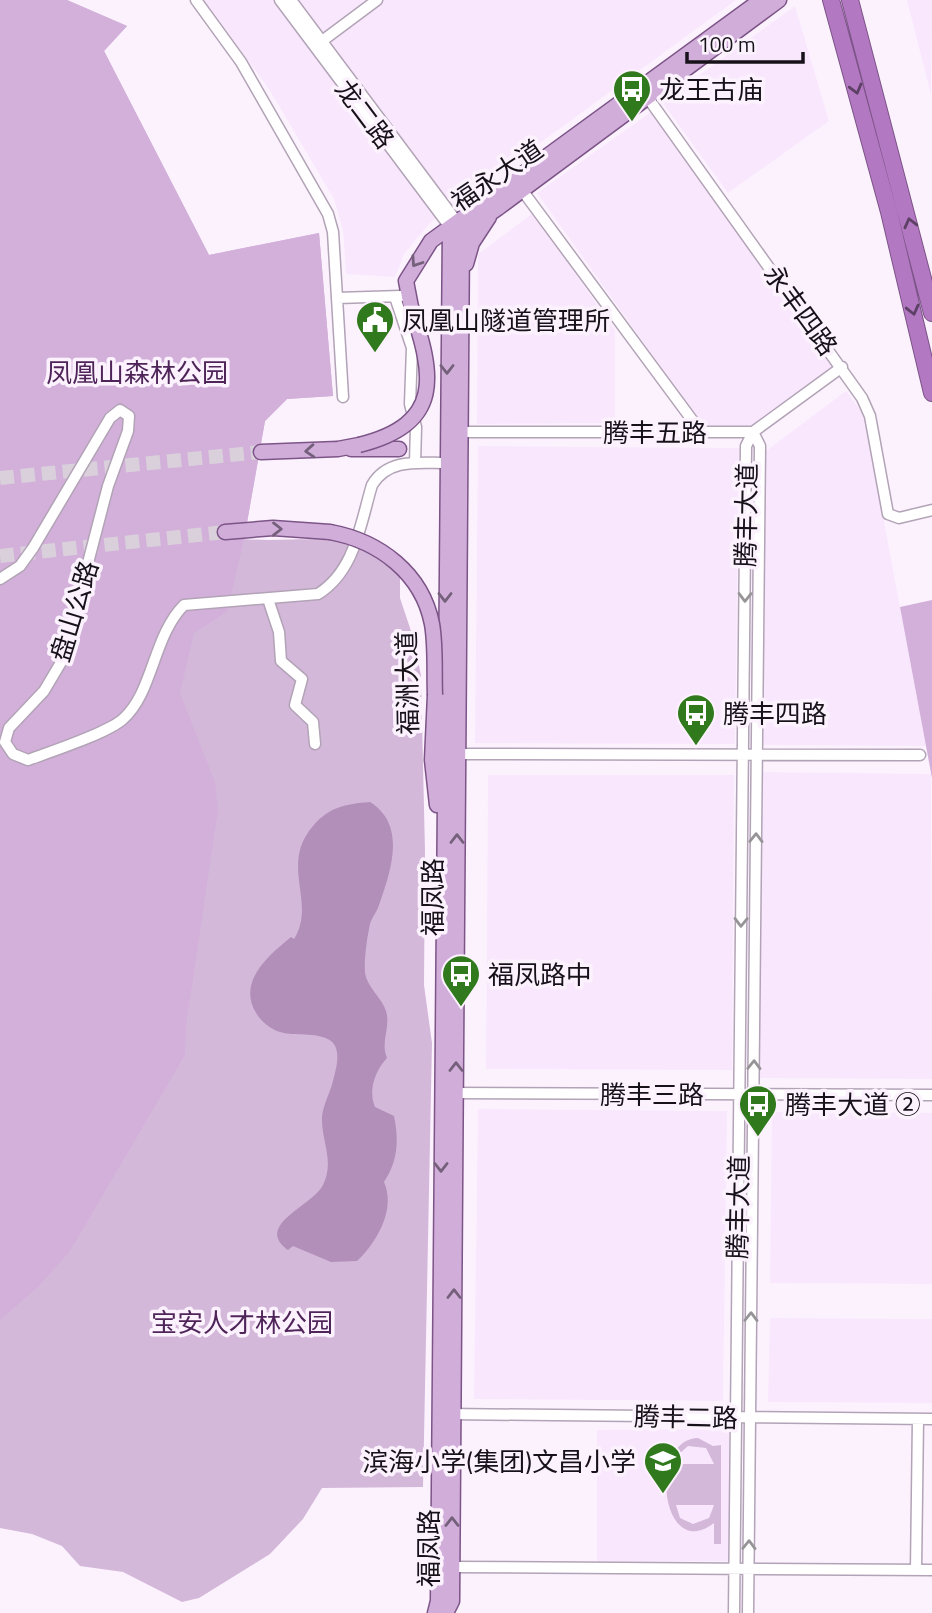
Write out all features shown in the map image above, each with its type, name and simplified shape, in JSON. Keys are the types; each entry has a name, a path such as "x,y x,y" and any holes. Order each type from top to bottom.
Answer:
{"highway":[{"path":"831,0 889,212 932,393"},
{"path":"850,0 932,313"}],"main road":[{"name":"福永大道","path":"456,228 498,208 761,0"},
{"name":"福永大道","path":"456,228 779,0"},
{"path":"461,279 472,243 498,208"},
{"name":"福凤路","path":"450,960 444,824 451,754 446,463 453,432 461,279 456,228"},
{"name":"福凤路","path":"435,1613 438,1601 446,1414 456,228"},
{"path":"338,449 359,445 396,431 416,414 424,398 428,366 404,300 406,281 411,268 431,242 456,228"},
{"path":"261,452 399,449"},
{"name":"福洲大道","path":"225,532 273,528 330,532 374,546 393,559 415,584 431,621 435,695 433,771 438,808 444,824"},
{"name":"福凤路","path":"446,1414 452,1567 452,1601 446,1613"}],"street":[{"path":"196,0 242,62 323,202 333,232 343,397"},
{"name":"龙二路","path":"280,0 318,44 456,228"},
{"name":"龙二路","path":"291,0 318,44"},
{"path":"318,44 377,0"},
{"name":"永丰四路","path":"645,93 842,367 870,416 888,514 899,518 932,510"},
{"path":"522,190 701,432"},
{"path":"337,298 404,300 413,359 410,404 416,427 415,464"},
{"path":"753,432 842,367"},
{"name":"盘山公路","path":"0,579 20,566 33,548 110,418 120,410 129,416 128,431 108,485 63,659 44,691 9,728 5,742 13,754 28,760 122,721 135,705 170,619 184,605 318,594 332,585 351,556 374,481 391,467 446,463"},
{"name":"腾丰五路","path":"453,432 753,432"},
{"name":"腾丰大道","path":"734,1613 746,446 753,432"},
{"name":"腾丰大道","path":"748,1613 760,446 753,432"},
{"path":"269,602 279,632 281,662 302,679 295,705 313,722 315,744"},
{"path":"451,754 920,755"},
{"name":"腾丰三路","path":"449,1093 932,1095"},
{"name":"腾丰二路","path":"446,1414 932,1419"},
{"path":"916,1570 918,1419"},
{"path":"452,1567 932,1570"}],"shaded area":[{"path":"204,0 736,0 430,223 404,254 395,277 346,274 343,230 334,199 269,89"},
{"path":"907,0 932,0 931,95"},
{"path":"795,6 829,121 728,193 662,102"},
{"path":"651,112 834,367 751,426 704,428 537,193"},
{"path":"533,213 615,330 615,423 477,424 478,254"},
{"path":"846,391 864,415 926,746 762,745 766,451"},
{"path":"478,446 739,448 735,744 475,743"},
{"path":"762,772 931,774 932,1079 757,1078"},
{"path":"488,775 734,775 732,1070 486,1069"},
{"path":"370,802 382,812 389,823 393,849 388,878 370,924 366,948 366,978 384,1006 387,1017 387,1058 374,1081 372,1094 375,1107 394,1116 396,1150 384,1182 388,1203 377,1235 357,1261 331,1262 293,1246 288,1250 279,1241 277,1232 289,1216 317,1193 326,1176 328,1159 322,1117 336,1071 336,1049 326,1038 284,1033 269,1027 258,1016 250,992 257,971 291,937 294,939 300,925 302,912 298,869 303,841 313,826 331,811 345,805"},
{"path":"478,1109 727,1111 723,1401 474,1399"},
{"path":"772,1112 932,1113 932,1284 770,1283"},
{"path":"770,1318 932,1319 932,1403 768,1402"},
{"name":"滨海小学(集团)文昌小学","path":"729,1429 729,1561 597,1562 597,1430"}],"green space":[{"name":"宝安人才林公园","path":"0,0 67,0 127,26 104,51 209,255 319,233 333,396 287,399 265,421 244,539 327,540 362,549 381,560 400,577 400,598 414,640 421,676 425,852 424,985 432,1043 423,1487 322,1488 303,1519 270,1554 199,1598 182,1602 123,1572 80,1566 62,1546 32,1534 0,1528"},
{"name":"凤凰山森林公园","path":"0,0 67,0 127,26 104,51 209,255 319,233 333,396 287,399 265,421 244,540 227,612 194,633 180,693 215,782 218,810 186,1026 185,1055 70,1251 38,1287 0,1320"},
{"path":"932,600 932,778 900,607"},
{"path":"698,1438 713,1446 721,1445 721,1544 714,1544 714,1523 696,1531 682,1527 672,1514 667,1496 667,1476 672,1457 682,1444","holes":["688,1446 706,1448 714,1464 676,1464 678,1455","676,1505 714,1505 709,1518 693,1524 680,1518"]}],"tunnel":[{"path":"0,478 261,452"},
{"path":"0,556 225,532"}],"place":[{"name":"龙王古庙","path":"632,123"},
{"name":"凤凰山隧道管理所","path":"375,354"},
{"name":"腾丰四路","path":"696,747"},
{"name":"福凤路中","path":"461,1008"},
{"name":"腾丰大道 ②","path":"758,1138"},
{"name":"滨海小学(集团)文昌小学","path":"663,1495"}]}
